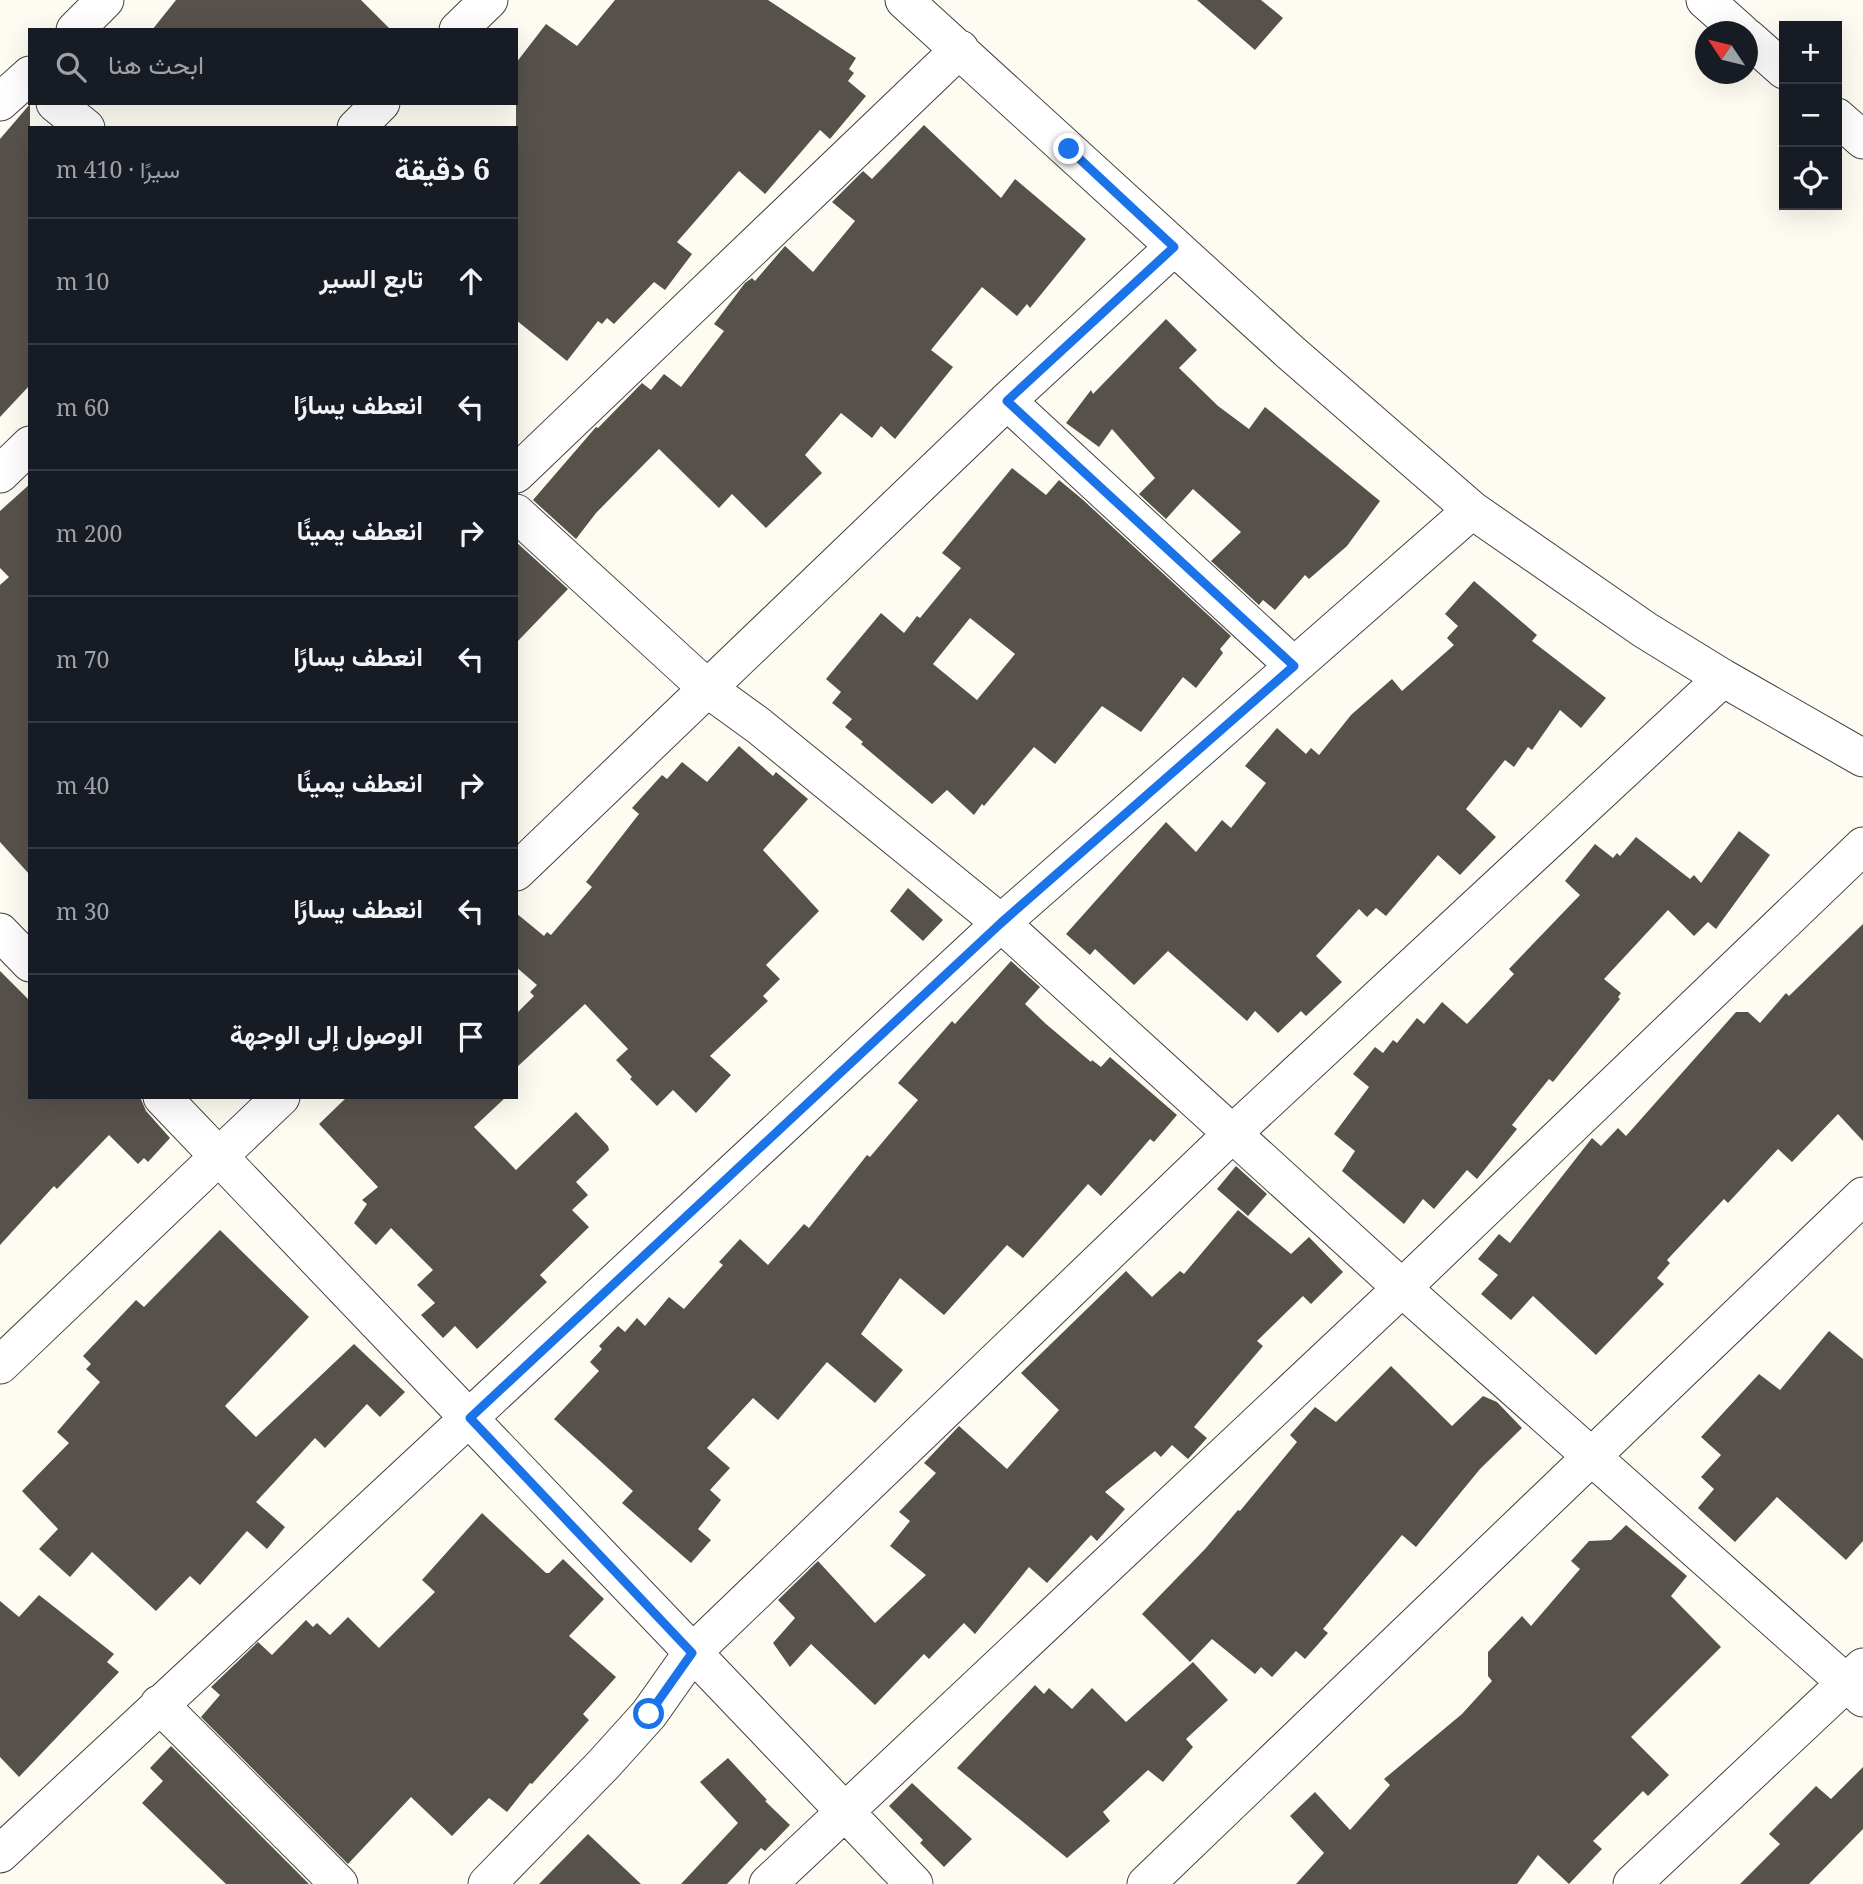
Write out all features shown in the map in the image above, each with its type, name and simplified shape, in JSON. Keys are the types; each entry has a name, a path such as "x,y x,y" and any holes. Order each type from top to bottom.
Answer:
{"street":[{"path":"77,28 105,0"},
{"path":"460,28 489,0"},
{"path":"905,0 1290,352 1472,510 1645,629 1723,678 1863,758"},
{"path":"1705,0 1729,21"},
{"path":"1758,47 1779,66"},
{"path":"518,472 960,49"},
{"path":"57,105 84,126"},
{"path":"358,126 380,105"},
{"path":"1842,121 1863,140"},
{"path":"518,870 1007,401 1174,247"},
{"path":"1007,401 1294,666"},
{"path":"0,474 28,447"},
{"path":"0,1854 1001,923 1472,510"},
{"path":"518,515 708,689 759,726 1001,923 1591,1457 1857,1683 1632,1884"},
{"path":"487,1884 649,1714 692,1653 1232,1134 1723,678"},
{"path":"768,1884 1402,1288 1863,846"},
{"path":"164,1099 914,1884"},
{"path":"0,1365 279,1099"},
{"path":"1146,1884 1863,1196"},
{"path":"159,1704 338,1884"}],"building":[{"path":"176,0 361,0 389,28 154,28"},
{"path":"615,0 768,0 856,58 849,69 854,73 848,81 866,96 830,139 820,130 765,194 739,171 677,242 692,254 665,290 654,282 614,324 607,318 602,324 598,321 567,361 518,322 516,105 518,60 546,24 577,46"},
{"path":"1197,0 1261,0 1283,18 1255,50"},
{"path":"30,105 28,387 0,417 0,139"},
{"path":"924,125 1001,198 1015,179 1086,239 1030,308 1027,304 1017,316 982,287 931,350 953,367 895,439 881,426 872,438 841,413 805,455 822,473 766,528 732,494 719,508 659,449 596,513 576,539 533,500 596,427 598,428 642,383 651,390 664,374 681,387 724,331 714,324 745,283 752,278 755,281 785,246 813,272 855,221 832,202 863,171 872,179"},
{"path":"1166,319 1197,350 1179,368 1218,406 1249,429 1265,407 1380,501 1347,546 1309,579 1305,575 1275,610 1263,600 1259,605 1211,561 1241,532 1193,489 1166,519 1139,494 1155,478 1112,429 1099,447 1066,423 1091,390 1093,394"},
{"path":"1012,468 1046,495 1059,480 1231,636 1220,649 1223,653 1196,688 1183,677 1141,732 1102,706 1055,764 1034,747 974,815 947,790 932,804 861,744 863,742 845,727 852,719 832,703 841,692 826,679 881,613 904,633 917,616 920,618 961,568 942,553","holes":["970,618 1015,654 977,700 933,664"]},
{"path":"28,486 28,873 0,842 0,585 9,577 0,568 0,511"},
{"path":"518,544 568,589 518,641"},
{"path":"1474,581 1537,635 1532,641 1606,698 1581,728 1560,710 1532,750 1528,747 1514,767 1505,760 1466,809 1496,837 1460,875 1438,855 1386,916 1376,908 1367,917 1359,909 1316,956 1342,982 1306,1016 1301,1011 1278,1033 1255,1011 1247,1021 1168,951 1134,985 1095,949 1090,955 1066,934 1166,822 1196,852 1222,820 1231,828 1266,783 1245,766 1277,728 1306,754 1311,748 1319,755 1351,715 1392,679 1402,691 1454,645 1447,638 1458,626 1445,614"},
{"path":"739,746 773,776 776,772 808,799 763,850 819,911 766,965 780,979 763,996 768,1001 710,1056 731,1075 696,1113 673,1090 657,1106 630,1079 632,1077 616,1060 628,1049 585,1004 518,1066 518,1012 534,996 530,992 537,985 518,969 518,915 544,936 547,932 551,935 592,887 586,882 639,814 632,808 662,775 667,779 682,762 707,782"},
{"path":"1739,831 1770,855 1716,929 1708,922 1694,936 1668,910 1604,979 1621,993 1618,997 1620,999 1553,1082 1549,1079 1512,1125 1517,1129 1477,1179 1467,1170 1434,1209 1423,1199 1404,1224 1342,1171 1355,1151 1334,1134 1369,1087 1353,1074 1375,1047 1383,1053 1393,1040 1397,1043 1417,1018 1424,1024 1442,1002 1467,1024 1514,974 1509,969 1580,895 1565,881 1595,844 1613,858 1617,853 1620,856 1636,837 1690,879 1694,875 1701,883"},
{"path":"908,888 943,920 923,941 890,911"},
{"path":"1863,924 1863,1141 1838,1114 1792,1162 1778,1149 1728,1203 1724,1199 1667,1260 1670,1263 1657,1278 1664,1284 1596,1355 1533,1296 1511,1320 1481,1294 1498,1275 1478,1259 1499,1234 1510,1243 1592,1138 1601,1146 1618,1128 1626,1136 1736,1012 1748,1012 1760,1023 1786,993 1789,996"},
{"path":"1011,961 1040,987 1025,1004 1046,1024 1091,1062 1092,1060 1101,1067 1110,1057 1177,1115 1154,1142 1150,1139 1101,1196 1088,1184 1023,1258 1007,1245 944,1315 900,1278 861,1334 903,1370 875,1403 827,1362 778,1420 753,1398 707,1448 730,1468 710,1490 721,1500 698,1529 711,1540 691,1563 622,1503 633,1491 554,1419 599,1371 590,1362 602,1349 599,1346 618,1326 625,1332 637,1318 645,1326 669,1297 684,1309 723,1265 719,1262 740,1239 768,1265 804,1224 809,1228 867,1155 870,1157 918,1100 898,1083 952,1021 955,1024"},
{"path":"0,971 28,999 28,1099 141,1099 146,1111 170,1138 148,1162 144,1158 138,1164 109,1135 57,1189 54,1186 0,1245"},
{"path":"345,1099 504,1099 474,1127 516,1170 576,1112 609,1150 576,1182 588,1195 572,1210 589,1227 540,1275 547,1282 477,1349 455,1326 443,1338 421,1315 435,1303 417,1285 433,1270 391,1228 376,1245 354,1223 367,1204 362,1200 378,1187 319,1124"},
{"path":"1236,1166 1267,1194 1248,1216 1217,1189"},
{"path":"1238,1210 1291,1254 1309,1237 1343,1272 1311,1304 1303,1296 1257,1341 1263,1346 1194,1427 1207,1438 1188,1459 1172,1445 1161,1457 1155,1451 1105,1492 1125,1509 1097,1541 1091,1535 1047,1583 1029,1567 975,1634 964,1623 929,1659 924,1654 875,1705 811,1644 790,1667 773,1643 795,1618 778,1600 818,1561 875,1623 926,1575 890,1546 910,1521 899,1512 936,1473 924,1463 959,1426 1007,1469 1059,1410 1021,1373 1126,1271 1152,1297 1180,1271 1184,1274"},
{"path":"220,1230 309,1317 225,1406 256,1437 354,1344 405,1392 380,1417 367,1404 325,1448 315,1438 256,1502 285,1527 267,1549 247,1531 200,1585 190,1576 156,1611 92,1552 70,1577 39,1549 58,1529 22,1491 69,1443 57,1432 100,1382 86,1369 91,1364 83,1356 136,1300 144,1307"},
{"path":"1829,1331 1863,1359 1863,1541 1846,1560 1777,1497 1735,1542 1698,1508 1714,1489 1701,1477 1721,1455 1701,1437 1759,1374 1780,1390"},
{"path":"1391,1366 1452,1426 1483,1396 1497,1402 1522,1428 1480,1469 1416,1547 1402,1535 1323,1629 1328,1633 1305,1659 1296,1651 1272,1677 1261,1667 1255,1674 1212,1639 1190,1662 1142,1614 1206,1548 1238,1510 1240,1511 1297,1442 1290,1435 1315,1407 1336,1422"},
{"path":"482,1513 546,1573 563,1559 604,1599 569,1636 616,1677 583,1714 589,1720 532,1784 530,1783 507,1812 489,1798 452,1836 411,1797 348,1864 201,1717 220,1695 211,1687 258,1642 272,1655 306,1620 313,1627 317,1623 330,1635 348,1617 379,1648 435,1592 422,1580"},
{"path":"1626,1525 1687,1576 1671,1596 1721,1647 1631,1737 1669,1775 1648,1796 1643,1791 1593,1841 1602,1849 1569,1884 1538,1855 1517,1884 1296,1884 1324,1853 1290,1816 1315,1792 1350,1830 1390,1785 1384,1779 1462,1714 1492,1681 1488,1676 1488,1652 1522,1616 1531,1626 1580,1569 1571,1561 1589,1541 1611,1540"},
{"path":"39,1595 114,1654 107,1662 119,1672 19,1777 0,1757 0,1601 19,1617"},
{"path":"1193,1662 1228,1700 1186,1739 1193,1747 1163,1782 1148,1770 1103,1812 1110,1821 1067,1858 957,1768 1035,1685 1044,1694 1049,1688 1072,1709 1092,1688 1126,1722"},
{"path":"171,1746 309,1884 226,1884 142,1803 163,1781 150,1768"},
{"path":"728,1758 790,1825 765,1851 761,1848 727,1884 681,1884 738,1823 700,1782"},
{"path":"1863,1767 1863,1829 1809,1884 1740,1884 1780,1844 1769,1834 1816,1786 1831,1799"},
{"path":"912,1783 972,1839 944,1867 920,1843 923,1840 889,1806"},
{"path":"588,1834 641,1884 539,1884"}],"route":[{"path":"649,1714 692,1653 470,1418 1001,923 1294,666 1007,401 1174,247 1069,149"}]}
